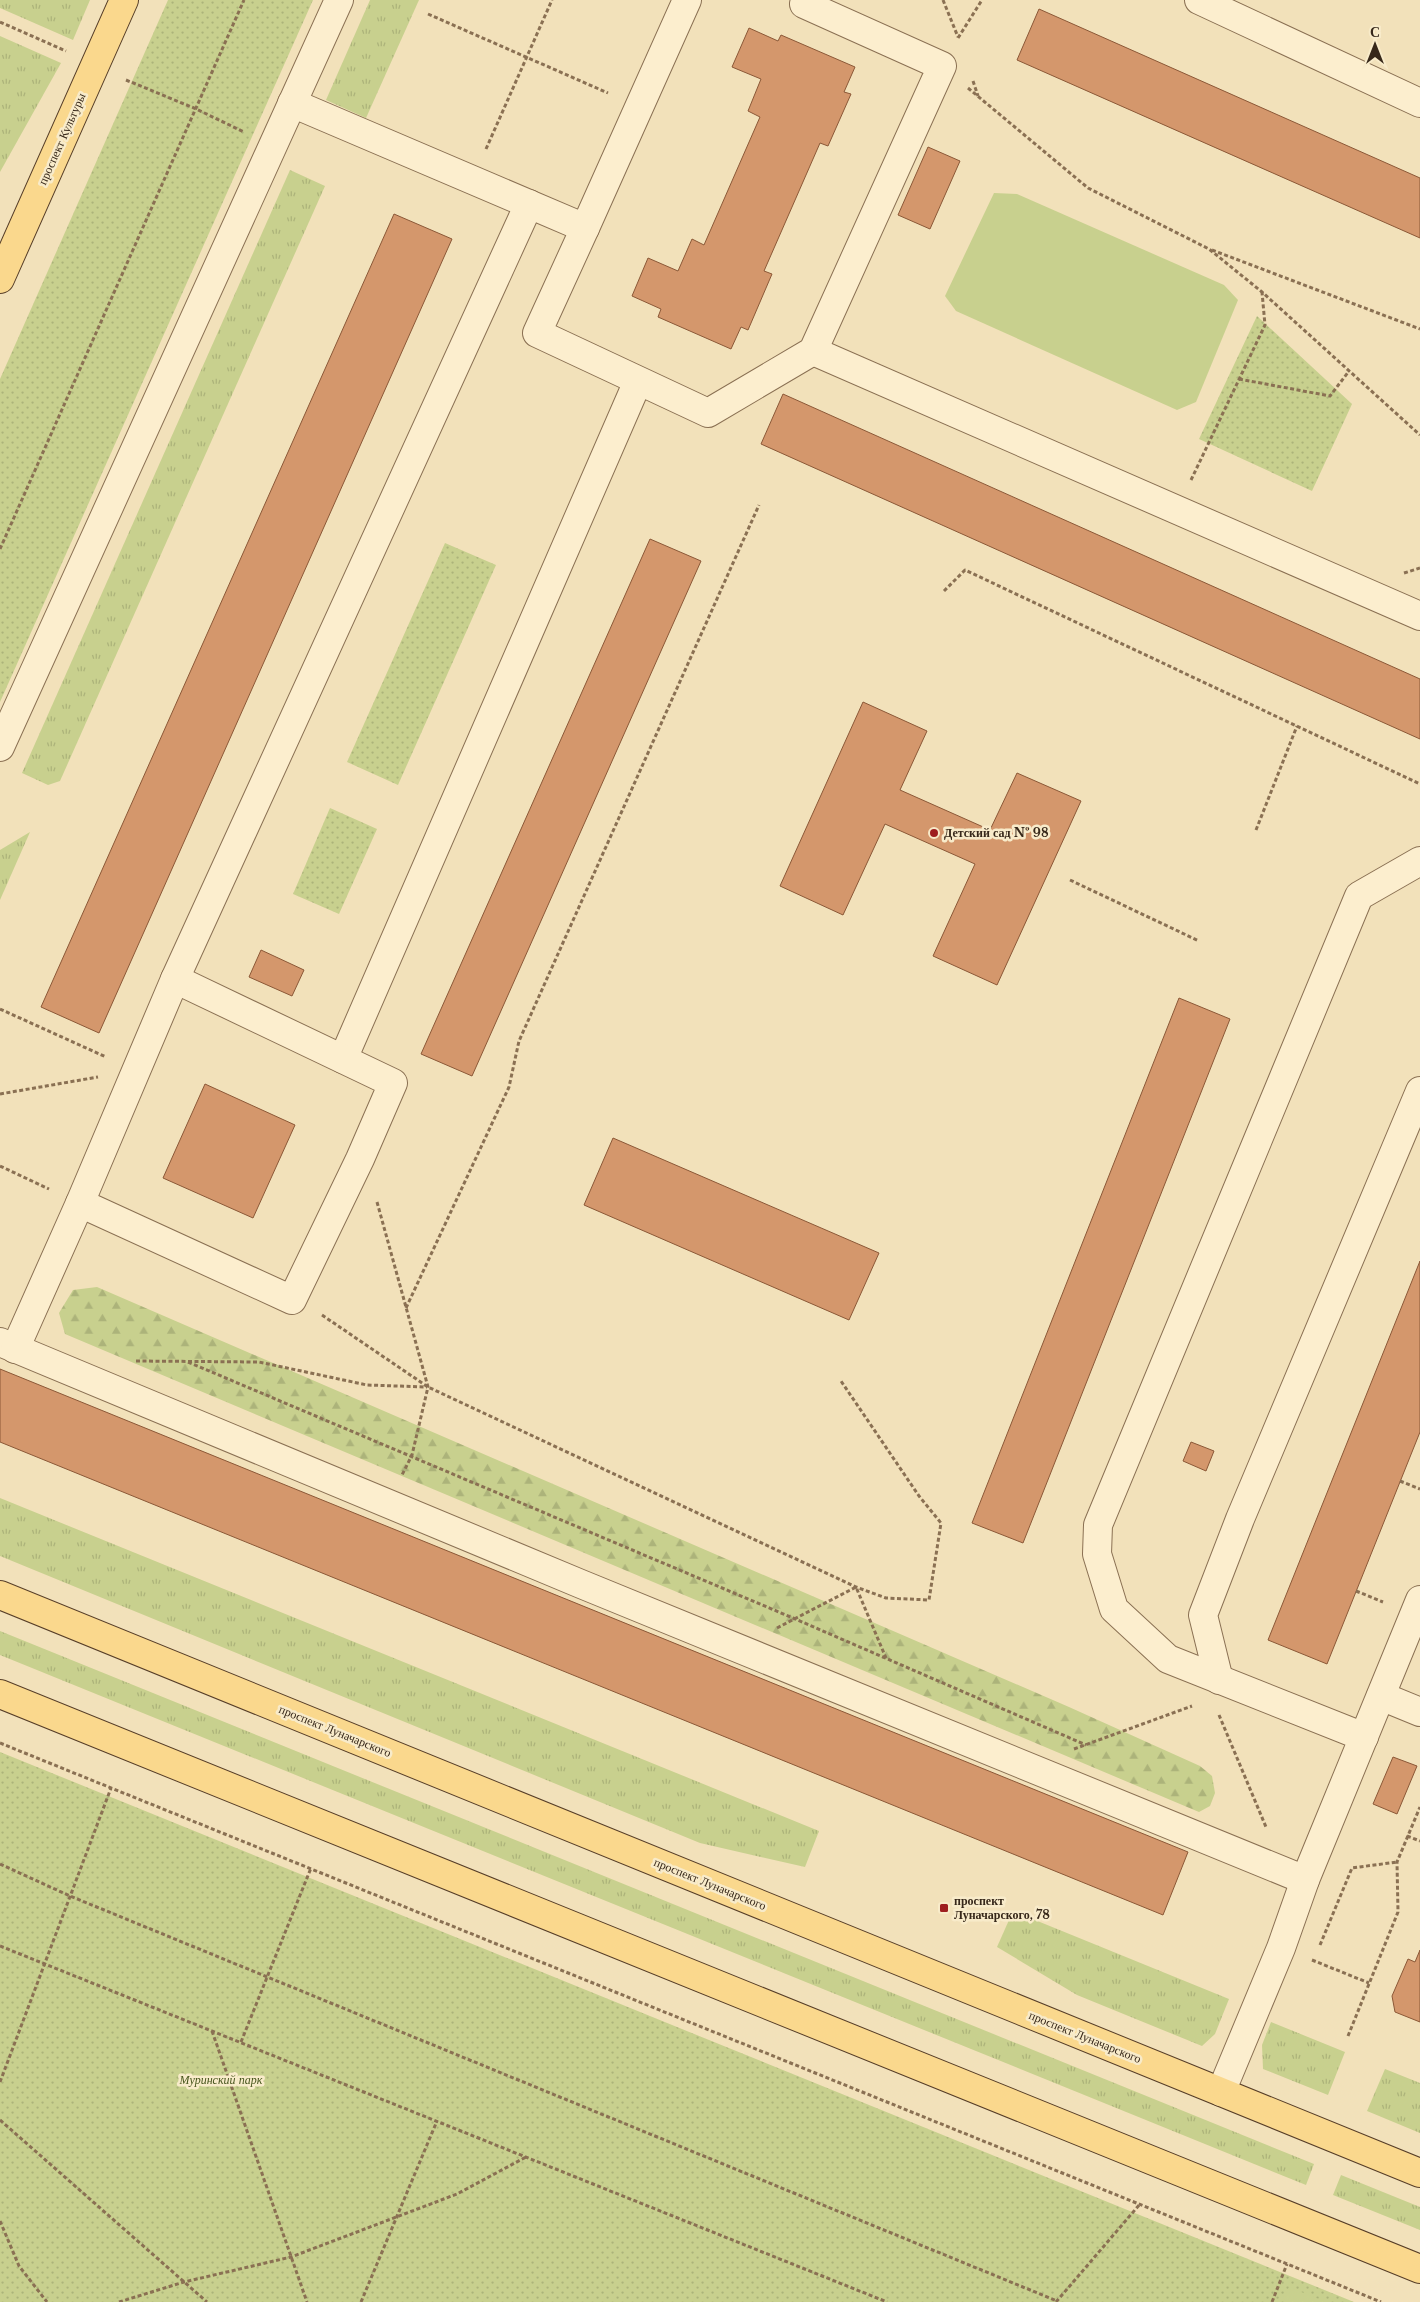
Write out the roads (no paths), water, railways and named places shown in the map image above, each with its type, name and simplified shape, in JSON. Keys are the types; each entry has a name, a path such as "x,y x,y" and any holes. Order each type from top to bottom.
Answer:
{"main road":[{"name":"проспект Культуры","path":"0,279 124,0"},
{"name":"проспект Луначарского","path":"0,1595 1420,2173"},
{"path":"0,1694 1420,2269"}],"street":[{"path":"0,747 339,0"},
{"path":"687,0 537,334 708,413 813,351 942,66 802,1"},
{"path":"1199,0 1420,102"},
{"path":"292,103 585,228"},
{"path":"529,204 175,978 80,1203 7,1346 1305,1880"},
{"path":"813,351 1420,616"},
{"path":"343,1058 638,381"},
{"path":"1364,1738 1216,1690 1168,1659 1114,1609 1097,1554 1098,1525 1359,896 1420,861"},
{"path":"80,1203 292,1300 360,1159 393,1083 175,978"},
{"path":"1216,1690 1203,1615 1240,1519 1420,1091"},
{"path":"1220,2092 1282,1948 1305,1880 1420,1600"},
{"path":"1382,1696 1420,1712"}],"place":[{"name":"Детский сад № 98","path":"934,833"},
{"name":"проспект Луначарского, 78","path":"944,1908"}],"park label":[{"name":"Муринский парк","path":"221,2080"}]}
